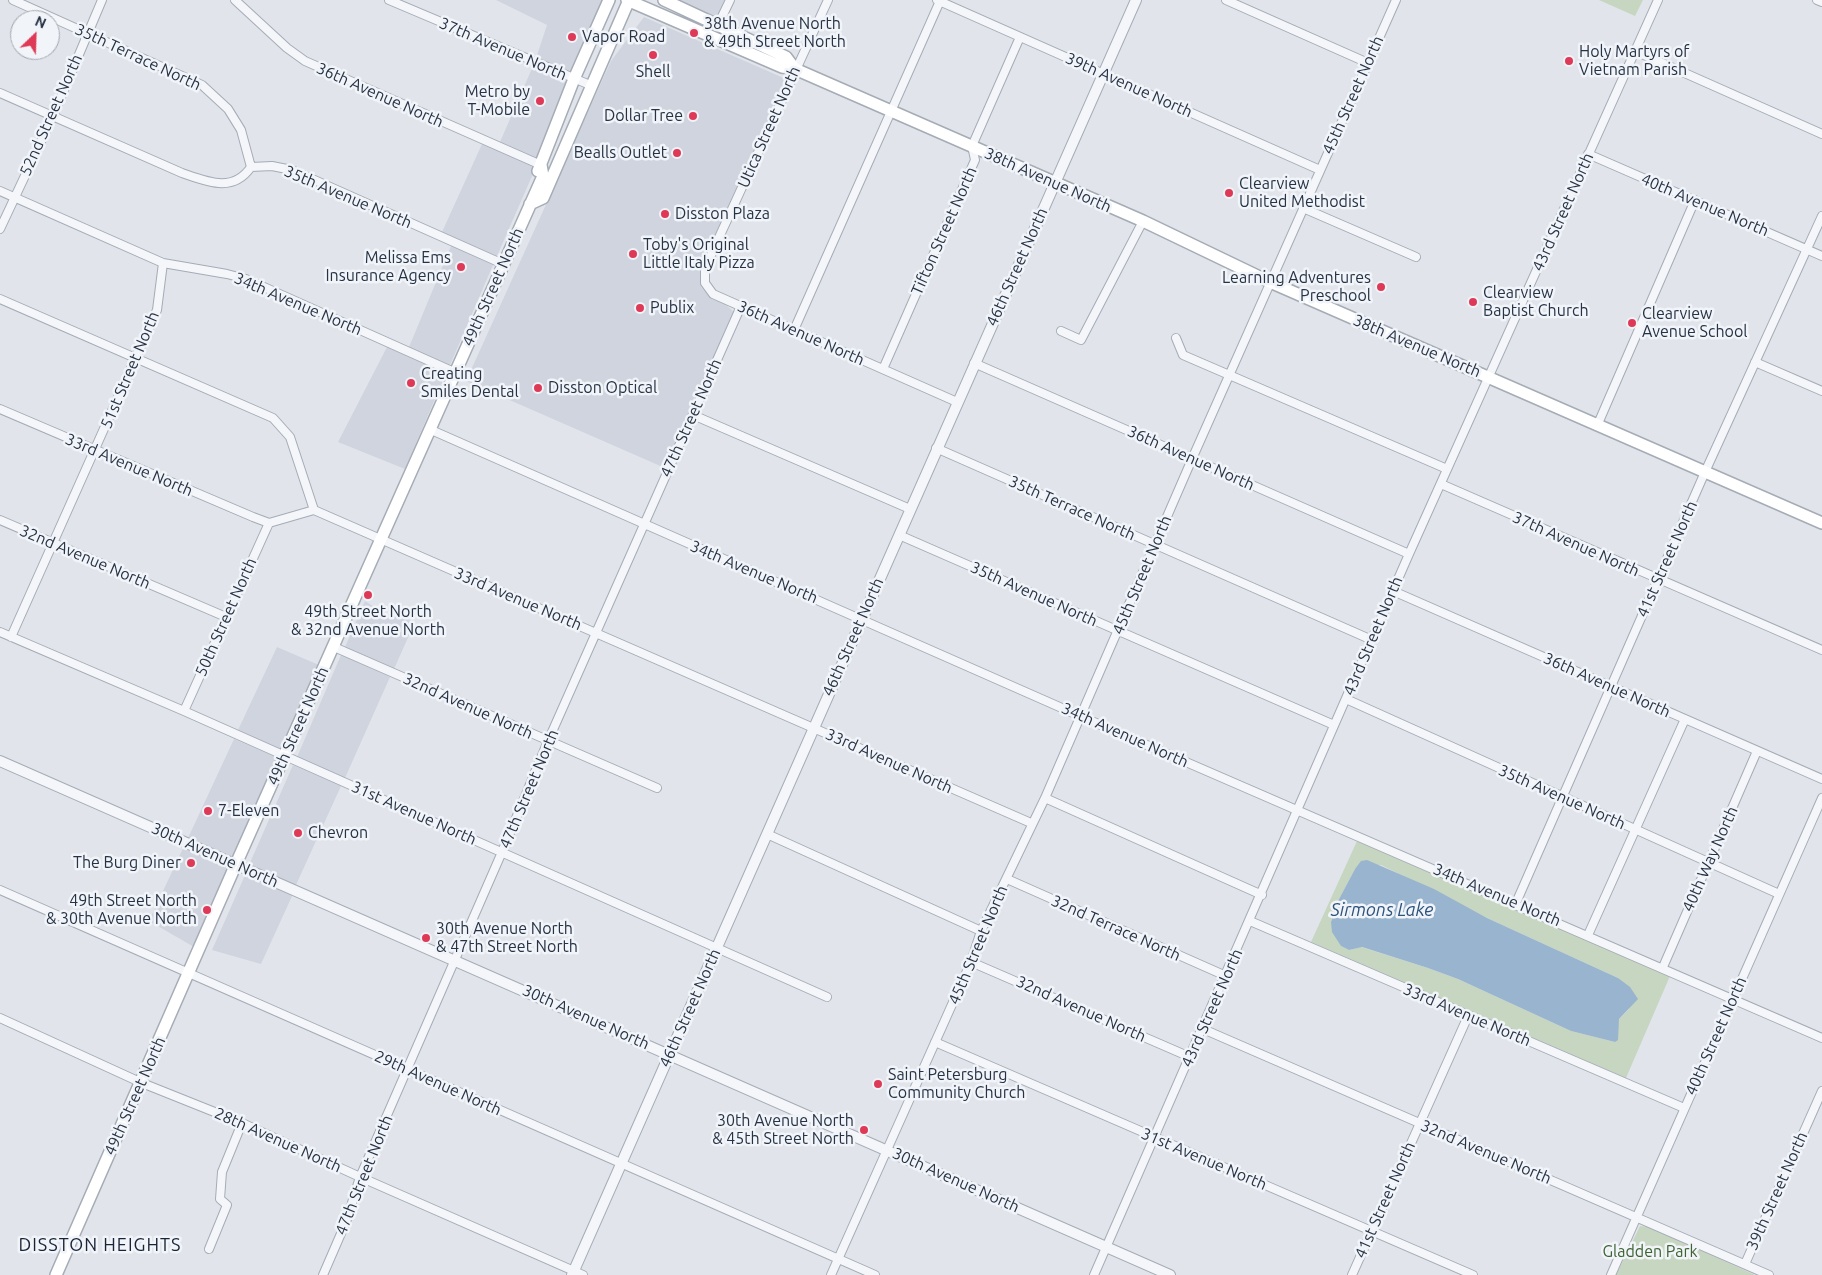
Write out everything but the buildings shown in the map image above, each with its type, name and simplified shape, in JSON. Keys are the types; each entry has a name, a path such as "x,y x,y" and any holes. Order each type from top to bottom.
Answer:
{"main road":[{"name":"49th Street North","path":"56,1275 236,864 530,204 530,192 574,79 609,0"},
{"name":"49th Street North","path":"530,204 542,198 628,0"},
{"name":"38th Avenue North","path":"628,0 782,67 795,68 1143,221 1270,282 1822,523"},
{"name":"38th Avenue North","path":"664,0 786,57 795,68"},
{"path":"541,164 548,164 561,155"}],"street":[{"name":"35th Terrace North","path":"13,0 196,81 228,109 241,130 251,167"},
{"name":"52nd Street North","path":"0,229 53,116 102,0"},
{"name":"36th Avenue North","path":"236,0 269,32 305,61 541,164"},
{"name":"37th Avenue North","path":"389,0 590,85"},
{"path":"718,25 730,0"},
{"name":"Utica Street North","path":"705,282 705,268 795,68 828,0"},
{"name":"46th Street North","path":"576,1274 621,1163 812,728 1136,0"},
{"path":"1226,0 1368,63"},
{"name":"45th Street North","path":"831,1275 971,962 981,931 1007,879 1031,823 1045,798 1192,459 1396,0"},
{"name":"43rd Street North","path":"1094,1275 1262,895 1297,810 1409,554 1658,0"},
{"path":"1817,0 1822,2"},
{"path":"794,330 938,1"},
{"name":"39th Avenue North","path":"938,1 1320,170"},
{"name":"Tifton Street North","path":"883,369 975,160 972,146 1020,36"},
{"path":"1635,51 1822,134"},
{"path":"0,93 182,174 209,183 233,182 243,178 251,167"},
{"name":"40th Avenue North","path":"1588,154 1822,256"},
{"name":"35th Avenue North","path":"251,167 272,166 292,170 503,264"},
{"name":"34th Avenue North","path":"0,191 163,263 246,279 454,372"},
{"path":"1597,426 1695,200"},
{"path":"1303,208 1416,257"},
{"name":"41st Street North","path":"1516,903 1705,472 1822,216"},
{"path":"1061,331 1080,340 1143,221"},
{"name":"51st Street North","path":"12,637 157,310 163,263"},
{"name":"36th Avenue North","path":"705,282 713,294 957,402"},
{"path":"0,299 273,418 290,438 314,510 269,523"},
{"name":"47th Street North","path":"323,1275 346,1222 360,1177 408,1070 454,959 741,306"},
{"path":"1176,338 1184,355 1447,469"},
{"path":"1755,362 1822,391"},
{"name":"36th Avenue North","path":"974,363 1409,554"},
{"name":"33rd Avenue North","path":"0,409 95,451 269,523"},
{"path":"693,415 910,509"},
{"name":"34th Avenue North","path":"429,429 1080,716 1516,903 1822,1038"},
{"name":"35th Terrace North","path":"936,448 1372,640"},
{"name":"37th Avenue North","path":"1441,484 1822,650"},
{"name":"33rd Avenue North","path":"314,510 1031,823"},
{"name":"32nd Avenue North","path":"0,520 226,617"},
{"name":"50th Street North","path":"184,711 269,523"},
{"name":"35th Avenue North","path":"899,534 1334,725"},
{"name":"36th Avenue North","path":"1393,592 1822,779"},
{"name":"31st Avenue North","path":"0,632 184,711 827,997"},
{"name":"32nd Avenue North","path":"334,647 657,788"},
{"name":"35th Avenue North","path":"1346,699 1562,798 1779,894"},
{"path":"1588,935 1686,720"},
{"name":"40th Way North","path":"1663,967 1757,751"},
{"name":"30th Avenue North","path":"0,761 887,1149 1170,1275"},
{"path":"1045,798 1262,895"},
{"name":"40th Street North","path":"1611,1275 1822,798"},
{"path":"766,834 981,931"},
{"name":"32nd Terrace North","path":"1007,879 1226,976"},
{"name":"29th Avenue North","path":"0,890 875,1275"},
{"name":"33rd Avenue North","path":"1250,922 1684,1108"},
{"name":"32nd Avenue North","path":"971,962 1190,1057"},
{"name":"41st Street North","path":"1352,1275 1468,1016"},
{"name":"28th Avenue North","path":"0,1018 142,1082 242,1123 576,1274"},
{"name":"32nd Avenue North","path":"1203,1029 1769,1275"},
{"name":"31st Avenue North","path":"935,1042 1473,1275"},
{"name":"39th Street North","path":"1744,1264 1822,1090"},
{"path":"209,1249 227,1205 220,1199 222,1172 242,1123"}],"shaded area":[{"path":"496,0 603,0 573,73 536,58 547,25"},
{"path":"675,0 726,0 716,19"},
{"path":"644,17 786,79 701,266 701,287 712,299 725,304 734,312 665,468 466,381 611,61"},
{"path":"533,66 569,82 539,159 500,142"},
{"path":"482,144 536,167 497,256 442,232"},
{"path":"451,246 493,265 450,365 409,347"},
{"path":"387,347 446,373 405,469 338,442"},
{"path":"365,601 383,613 415,622 394,669 345,647"},
{"path":"277,647 319,665 281,750 238,730"},
{"path":"341,655 390,677 345,778 297,757"},
{"path":"234,739 278,758 233,858 188,838"},
{"path":"293,765 341,786 296,885 249,865"},
{"path":"184,846 230,866 194,947 149,921"},
{"path":"246,873 293,894 261,964 212,950"}],"green space":[{"path":"1599,0 1643,0 1635,16"},
{"path":"1357,841 1670,976 1626,1078 1311,942","holes":["1381,865 1487,918 1618,978 1629,1009 1619,1019 1615,1042 1571,1031 1458,979 1428,968 1361,947 1349,950 1341,946 1331,922 1338,901 1355,869"]},
{"name":"Gladden Park","path":"1640,1226 1649,1227 1755,1275 1616,1275"}],"water":[{"name":"Sirmons Lake","path":"1367,860 1434,889 1487,918 1618,978 1630,987 1638,999 1619,1019 1618,1040 1615,1042 1571,1031 1458,979 1428,968 1362,947 1349,950 1341,946 1332,932 1331,922 1338,901 1355,869 1361,861"}],"place":[{"name":"38th Avenue North & 49th Street North","path":"694,33"},
{"name":"Vapor Road","path":"572,37"},
{"name":"Shell","path":"653,55"},
{"name":"Holy Martyrs of Vietnam Parish","path":"1569,61"},
{"name":"Metro by T-Mobile","path":"540,101"},
{"name":"Dollar Tree","path":"693,116"},
{"name":"Bealls Outlet","path":"677,153"},
{"name":"Clearview United Methodist","path":"1229,193"},
{"name":"Disston Plaza","path":"665,214"},
{"name":"Toby's Original Little Italy Pizza","path":"633,254"},
{"name":"Melissa Ems Insurance Agency","path":"461,267"},
{"name":"Learning Adventures Preschool","path":"1381,287"},
{"name":"Clearview Baptist Church","path":"1473,302"},
{"name":"Publix","path":"640,308"},
{"name":"Clearview Avenue School","path":"1632,323"},
{"name":"Creating Smiles Dental","path":"411,383"},
{"name":"Disston Optical","path":"538,388"},
{"name":"49th Street North & 32nd Avenue North","path":"368,595"},
{"name":"7-Eleven","path":"208,811"},
{"name":"Chevron","path":"298,833"},
{"name":"The Burg Diner","path":"191,863"},
{"name":"49th Street North & 30th Avenue North","path":"207,910"},
{"name":"30th Avenue North & 47th Street North","path":"426,938"},
{"name":"Saint Petersburg Community Church","path":"878,1084"},
{"name":"30th Avenue North & 45th Street North","path":"864,1130"}],"district":[{"name":"DISSTON HEIGHTS","path":"100,1245"}]}
